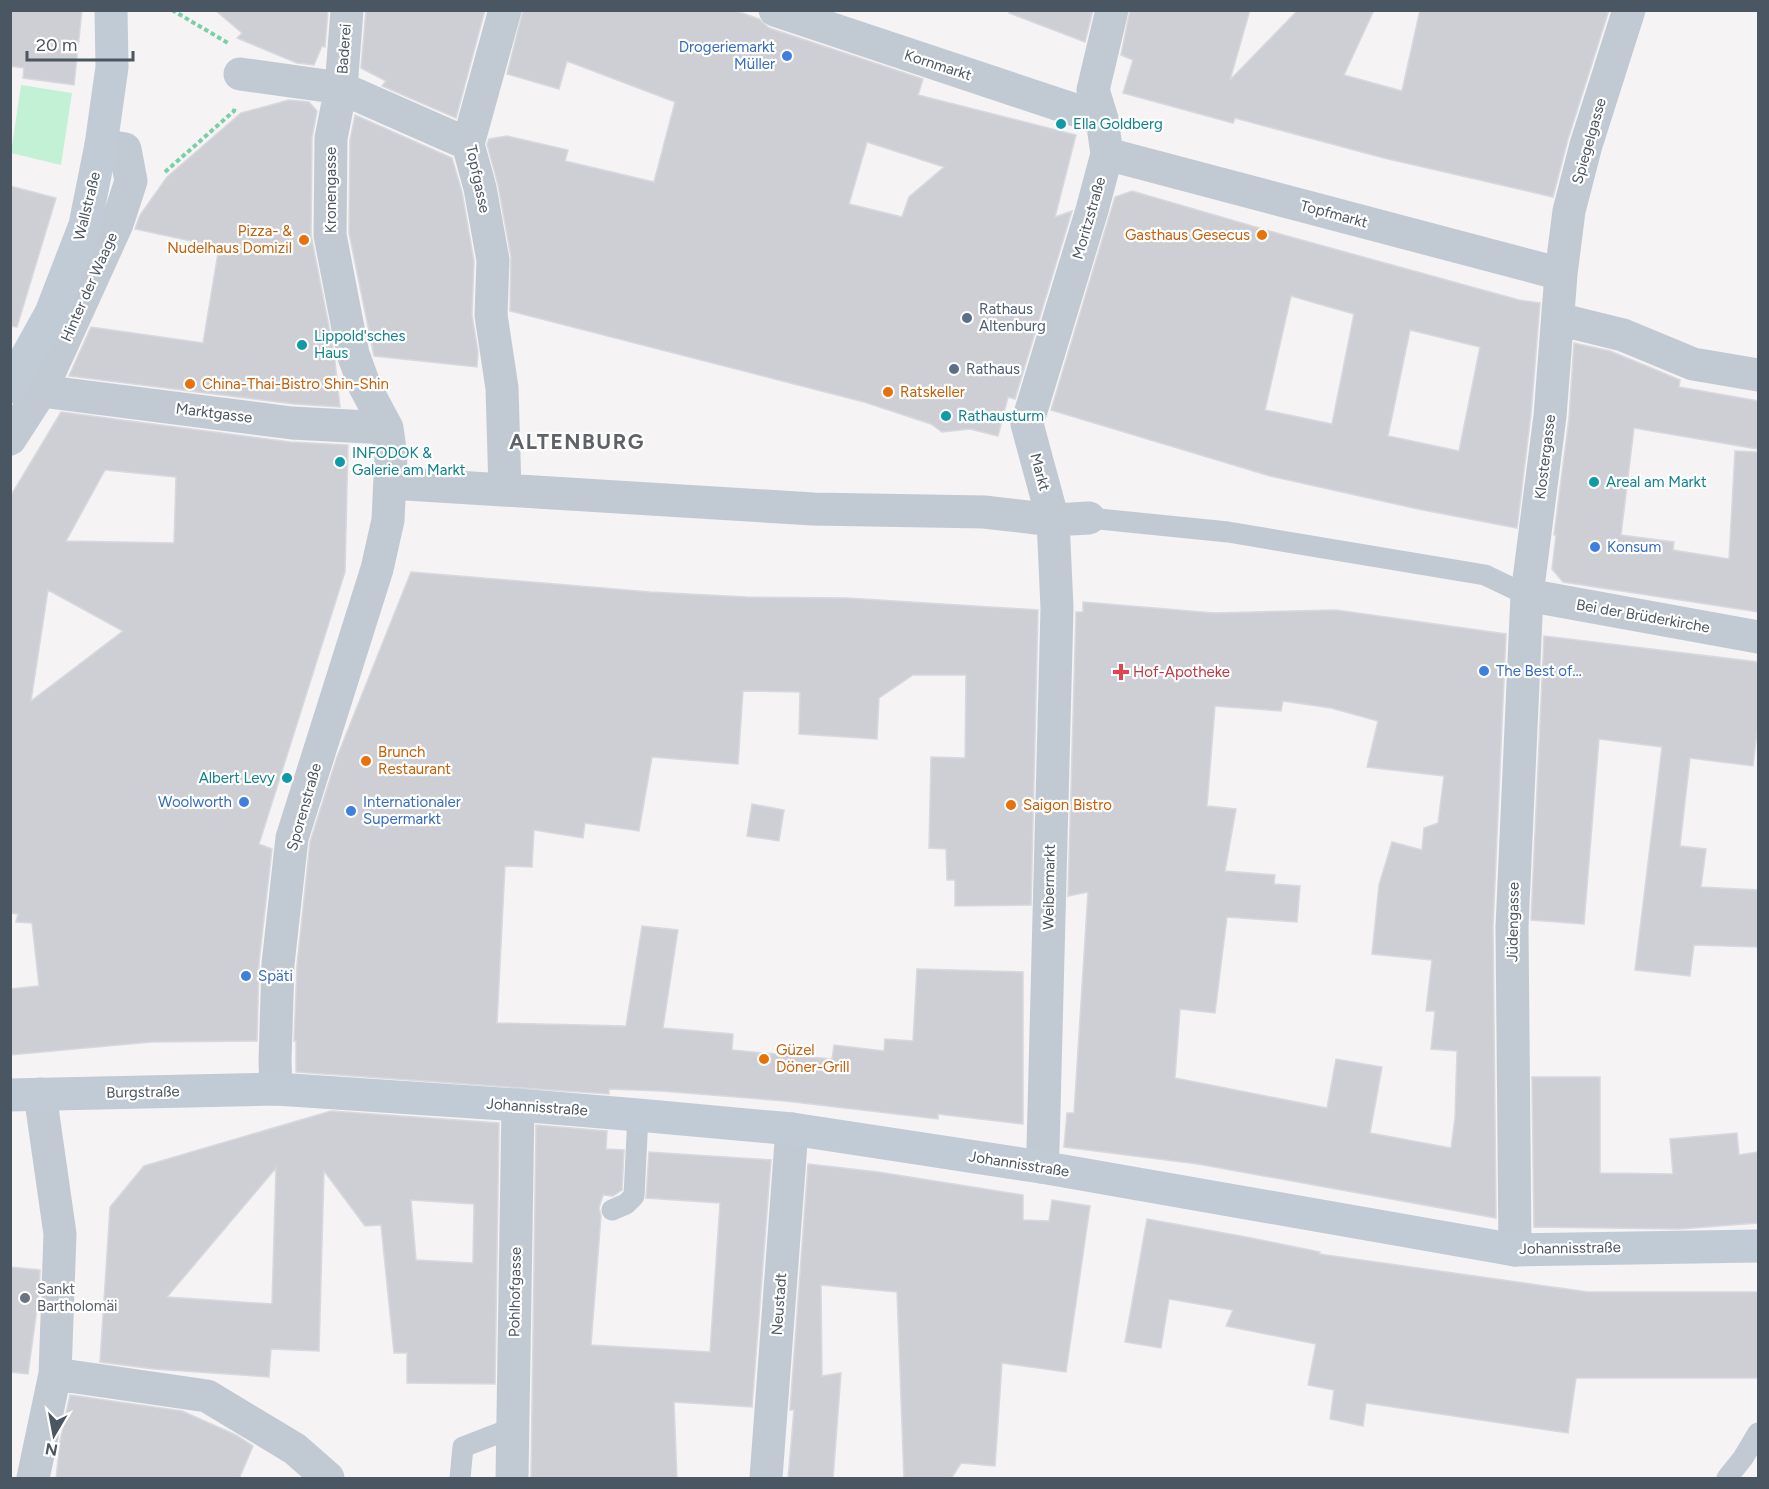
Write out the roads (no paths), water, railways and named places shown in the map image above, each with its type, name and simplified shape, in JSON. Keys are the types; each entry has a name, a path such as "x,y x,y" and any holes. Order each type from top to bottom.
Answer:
{"street":[{"name":"Wallstraße","path":"21,379 51,313 85,225 101,145 112,67 111,10"},
{"name":"Baderei","path":"341,88 347,10"},
{"name":"Topfgasse","path":"505,10 468,144 480,188 494,260 491,315 502,388 505,490"},
{"name":"Kornmarkt","path":"775,10 1102,119"},
{"name":"Moritzstraße","path":"1027,423 1076,267 1107,154 1102,119 1093,90 1112,10"},
{"name":"Spiegelgasse","path":"1561,274 1569,211 1586,145 1629,10"},
{"path":"240,74 341,88 468,144"},
{"name":"Kronengasse","path":"341,88 331,138 330,235 352,354 365,387 387,428"},
{"name":"Hinter der Waage","path":"10,439 21,379 117,224 131,181 125,149 101,145"},
{"name":"Topfmarkt","path":"1107,154 1561,274"},
{"name":"Klostergasse","path":"1527,595 1550,416 1561,274"},
{"path":"1558,319 1623,335 1693,364 1758,375"},
{"name":"Marktgasse","path":"21,379 89,397 292,423 387,428"},
{"name":"Markt","path":"1027,423 1053,520 1057,608"},
{"name":"Sporenstraße","path":"276,1089 274,1061 278,964 292,838 377,569 388,520 391,456 387,428"},
{"path":"390,483 813,509 984,512 1053,520 1089,518"},
{"name":"Bei der Brüderkirche","path":"1527,595 1758,637"},
{"name":"Jüdengasse","path":"1515,1250 1512,927 1527,595"},
{"name":"Weibermarkt","path":"1041,1167 1057,608"},
{"name":"Burgstraße","path":"25,1095 276,1089"},
{"name":"Johannisstraße","path":"276,1089 518,1105 792,1129 1041,1167 1515,1250 1758,1246"},
{"path":"25,1095 60,1234 55,1374 33,1479"},
{"name":"Pohlhofgasse","path":"512,1479 518,1105"},
{"name":"Neustadt","path":"766,1479 792,1129"},
{"path":"55,1374 207,1396 295,1449 328,1479"}],"lane":[{"path":"1089,518 1228,532 1485,574 1527,595"},
{"path":"612,1210 626,1204 634,1196 638,1115"},
{"path":"460,1479 463,1447 502,1432 513,1433"},
{"path":"1727,1479 1758,1433"}],"place":[{"name":"Drogeriemarkt Müller","path":"787,56"},
{"name":"Ella Goldberg","path":"1061,124"},
{"name":"Gasthaus Gesecus","path":"1262,235"},
{"name":"Pizza- & Nudelhaus Domizil","path":"304,240"},
{"name":"Rathaus Altenburg","path":"967,318"},
{"name":"Lippold'sches Haus","path":"302,345"},
{"name":"Rathaus","path":"954,369"},
{"name":"China-Thai-Bistro Shin-Shin","path":"190,384"},
{"name":"Ratskeller","path":"888,392"},
{"name":"Rathausturm","path":"946,416"},
{"name":"INFODOK & Galerie am Markt","path":"340,462"},
{"name":"Areal am Markt","path":"1594,482"},
{"name":"Konsum","path":"1595,547"},
{"name":"The Best of…","path":"1484,671"},
{"name":"Hof-Apotheke","path":"1121,672"},
{"name":"Brunch Restaurant","path":"366,761"},
{"name":"Albert Levy","path":"287,778"},
{"name":"Woolworth","path":"244,802"},
{"name":"Saigon Bistro","path":"1011,805"},
{"name":"Internationaler Supermarkt","path":"351,811"},
{"name":"Späti","path":"246,976"},
{"name":"Güzel Döner-Grill","path":"764,1059"},
{"name":"Sankt Bartholomäi","path":"25,1298"}],"district":[{"name":"ALTENBURG","path":"577,441"}]}
